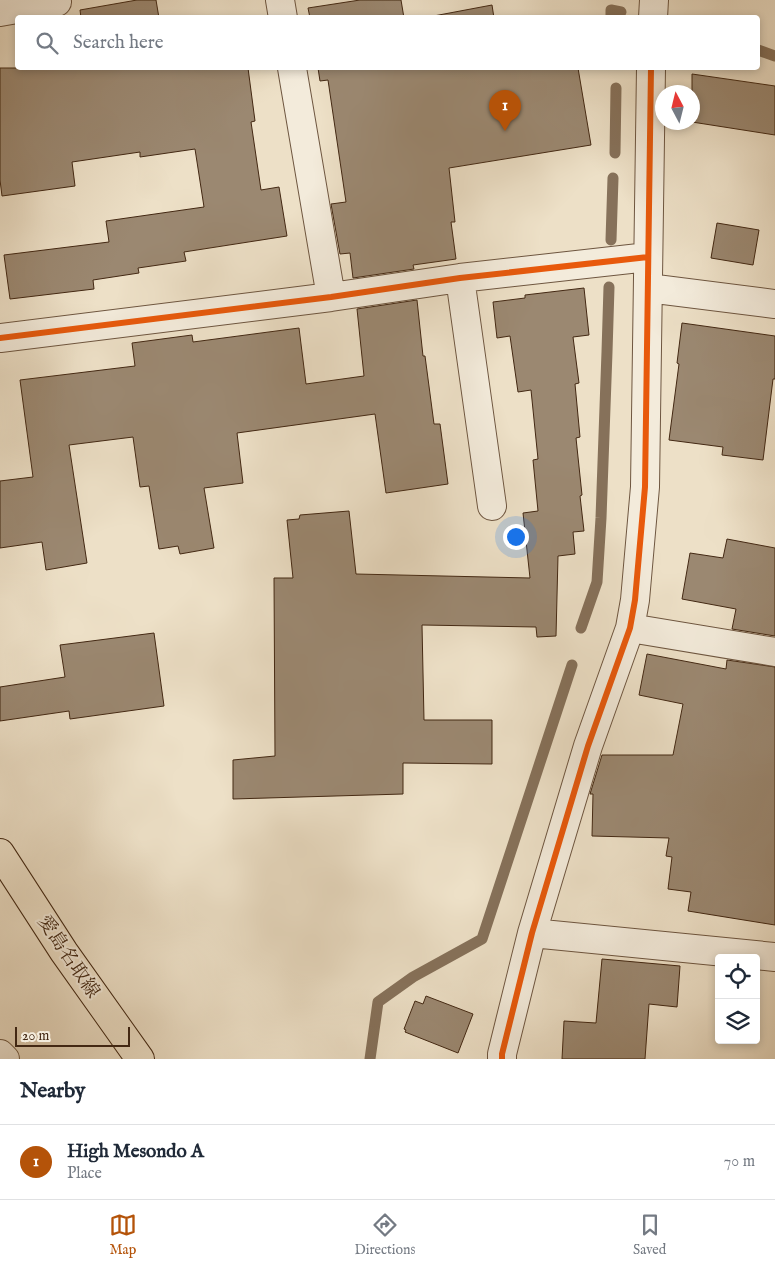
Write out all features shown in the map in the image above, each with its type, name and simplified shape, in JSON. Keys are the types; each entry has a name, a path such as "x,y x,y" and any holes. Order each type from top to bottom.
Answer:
{"main road":[{"name":"愛島名取線","path":"0,853 64,952 140,1059"}],"street":[{"path":"280,0 282,15"},
{"path":"653,15 654,0"},
{"path":"0,12 57,2"},
{"path":"292,70 331,297"},
{"path":"502,1059 532,933 588,746 630,628 635,600 645,487 651,70"},
{"path":"0,338 331,297 460,278 648,257"},
{"path":"460,278 492,506"},
{"path":"648,288 775,304"},
{"path":"630,628 775,652"},
{"path":"532,933 775,957"},
{"path":"0,1054 5,1059"}],"building":[{"path":"137,0 156,0 158,15 81,15 80,10"},
{"path":"360,0 401,0 404,15 309,15 308,8"},
{"path":"492,5 494,15 439,15"},
{"path":"0,68 15,68 15,70 248,70 255,121 251,122 261,190 279,187 287,236 184,252 186,261 138,268 139,273 93,280 94,289 10,299 4,255 109,242 106,221 204,207 195,149 140,157 140,152 72,162 75,186 2,196 0,180"},
{"path":"318,70 578,70 591,145 449,168 455,222 451,222 456,259 413,265 414,269 353,278 350,253 340,254 331,204 346,202 328,80 320,81"},
{"path":"692,74 775,86 775,135 700,123 700,85 692,85"},
{"path":"717,223 759,230 753,265 711,258"},
{"path":"584,288 589,335 573,337 579,383 575,384 580,437 576,438 584,531 573,532 575,554 558,556 556,636 537,637 536,627 422,625 424,720 492,720 492,764 403,763 403,794 233,799 233,760 275,756 274,578 293,578 287,520 299,519 300,515 349,511 356,574 530,578 523,513 538,511 533,460 538,459 531,390 518,392 510,336 497,338 493,302 525,298 525,295"},
{"path":"417,300 423,356 425,356 434,424 440,424 448,484 386,493 375,414 237,433 243,483 204,488 214,548 180,554 178,546 159,549 149,486 140,487 133,437 69,445 87,563 46,570 42,542 0,548 0,481 33,477 20,380 135,366 132,343 192,335 193,342 299,328 306,384 364,376 357,309"},
{"path":"682,323 775,336 775,379 773,379 763,460 722,455 723,447 669,440 679,364 677,363"},
{"path":"727,539 775,548 775,636 732,629 736,609 682,599 690,553 723,558"},
{"path":"154,633 164,706 70,719 69,711 0,721 0,687 65,677 60,645"},
{"path":"647,654 726,669 727,660 775,667 775,925 688,911 691,892 668,889 672,857 666,856 669,838 592,836 593,794 590,794 602,755 673,755 683,704 639,695"},
{"path":"602,959 680,966 677,1007 649,1004 645,1059 562,1059 564,1021 596,1023"},
{"path":"426,996 473,1014 458,1053 405,1032 406,1030 404,1029 415,1001 423,1004"}],"waterway":[{"path":"611,15 611,10 621,12"},
{"path":"760,51 775,56"},
{"path":"615,153 616,88"},
{"path":"611,240 613,178"},
{"path":"581,628 597,582 609,287"},
{"path":"370,1059 378,1002 413,977 482,939 572,665"}],"cycle path":[{"path":"502,1059 532,933 588,746 630,628 635,600 645,487 651,70"},
{"path":"0,338 331,297 460,278 648,257"}],"place":[{"name":"High Mesondo A","path":"505,131"}]}
